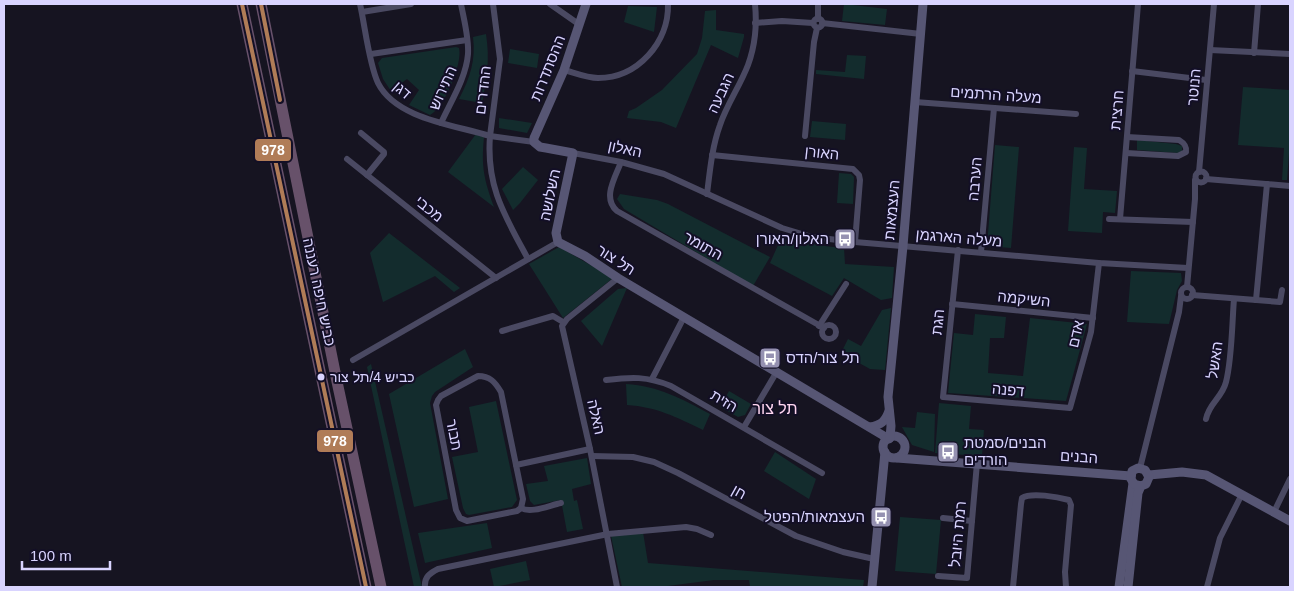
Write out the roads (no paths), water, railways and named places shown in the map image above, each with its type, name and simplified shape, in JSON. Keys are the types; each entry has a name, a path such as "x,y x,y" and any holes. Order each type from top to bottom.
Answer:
{"highway":[{"name":"כביש חיפה רעננה","path":"242,4 366,587"},
{"name":"כביש חיפה רעננה","path":"261,4 336,377 381,587"}],"street":[{"name":"דגן","path":"360,4 377,81 384,93 406,110 490,136"},
{"path":"362,12 411,4"},
{"name":"התירוש","path":"441,122 464,75 467,62 467,40 461,4"},
{"name":"ההדרים","path":"493,4 500,59 490,136 534,142"},
{"path":"550,4 580,25"},
{"name":"ההסתדרות","path":"534,142 536,132 564,70 586,4"},
{"path":"564,70 598,78 622,73 643,62 662,35 666,24 668,4"},
{"name":"הגבעה","path":"707,194 712,154 720,123 748,65 752,52 756,23 755,4"},
{"path":"805,136 814,42 818,23 818,4"},
{"name":"העצמאות","path":"872,587 882,472 889,448 890,414 888,397 916,102 923,4"},
{"name":"חרצית","path":"1120,219 1138,4"},
{"name":"הנוטר","path":"1199,172 1214,4"},
{"path":"1254,52 1258,4"},
{"path":"756,23 782,21 818,23 921,34"},
{"path":"370,54 467,40"},
{"path":"1210,50 1290,54"},
{"path":"1132,71 1206,80"},
{"name":"מעלה הרתמים","path":"916,102 1076,114"},
{"name":"הערבה","path":"981,252 994,108"},
{"path":"361,133 384,152 367,175"},
{"path":"490,136 489,150 494,188 503,212 528,259"},
{"path":"1126,153 1178,156 1186,152 1183,142 1179,140 1127,137"},
{"name":"האלון","path":"534,142 546,148 621,162 664,174 707,194"},
{"name":"השלושה","path":"558,242 556,233 573,153"},
{"name":"האורן","path":"712,154 853,169 859,175 860,180 855,242"},
{"name":"מכבי","path":"347,159 496,278"},
{"name":"התומר","path":"621,162 609,196 611,206 617,211 821,327 846,284"},
{"path":"1187,287 1195,199 1195,176 1199,172 1205,174 1205,181 1200,186 1195,199"},
{"path":"1195,180 1198,182 1290,186"},
{"path":"1256,300 1267,184"},
{"name":"מעלה הארגמן","path":"707,194 792,232 812,237 1099,263 1188,268"},
{"path":"1109,219 1193,222"},
{"path":"353,360 558,242"},
{"name":"תל צור","path":"558,242 585,256 618,278 866,425 889,448"},
{"name":"הגת","path":"943,397 958,250"},
{"name":"אדם","path":"1070,408 1091,332 1099,263"},
{"path":"502,331 553,316 563,322 618,278"},
{"path":"1187,287 1182,290 1187,296 1280,302 1282,290"},
{"path":"1140,468 1179,312 1192,289 1187,287"},
{"name":"האשל","path":"1206,420 1208,410 1226,383 1234,299"},
{"name":"השיקמה","path":"952,304 1093,318"},
{"path":"652,379 684,317"},
{"name":"האלה","path":"563,322 562,331 591,452 617,587"},
{"path":"744,427 776,373"},
{"name":"תבור","path":"483,376 493,380 500,392 516,465 523,500 521,508 517,511 470,521 460,518 456,510 437,412 438,400 446,393 472,378 483,376"},
{"name":"הזית","path":"606,380 628,378 652,379 680,390 822,473"},
{"name":"דפנה","path":"943,397 1070,408"},
{"path":"866,425 881,424 890,414"},
{"name":"העצמאות","path":"890,414 903,442"},
{"path":"894,437 903,442 903,454 889,448 894,437"},
{"name":"הבנים","path":"903,442 917,454 935,460"},
{"name":"הבנים","path":"889,448 935,460 977,463 1135,482"},
{"path":"516,465 591,452"},
{"name":"חן","path":"591,452 633,457 654,462 796,536 843,552 874,559"},
{"name":"רמת היובל","path":"938,576 967,578 977,463"},
{"path":"1128,587 1135,469 1145,470 1149,475 1148,482 1135,482"},
{"path":"1149,475 1182,472 1199,473 1212,478 1290,521"},
{"path":"1274,512 1290,479"},
{"path":"1120,587 1135,482"},
{"path":"1207,587 1220,538 1242,494"},
{"path":"1013,587 1022,498 1029,495 1069,500 1071,505 1065,572 1066,587"},
{"path":"521,508 530,510 561,503"},
{"path":"943,518 972,521"},
{"path":"425,587 424,582 427,576 438,569 608,534 686,527 697,529 711,536"}],"place":[{"name":"האלון/האורן","path":"845,239"},
{"name":"תל צור/הדס","path":"770,358"},
{"name":"כביש 4/תל צור","path":"321,377"},
{"name":"הבנים/סמטת הורדים","path":"948,452"},
{"name":"העצמאות/הפטל","path":"881,517"}],"district":[{"name":"תל צור","path":"775,408"}]}
